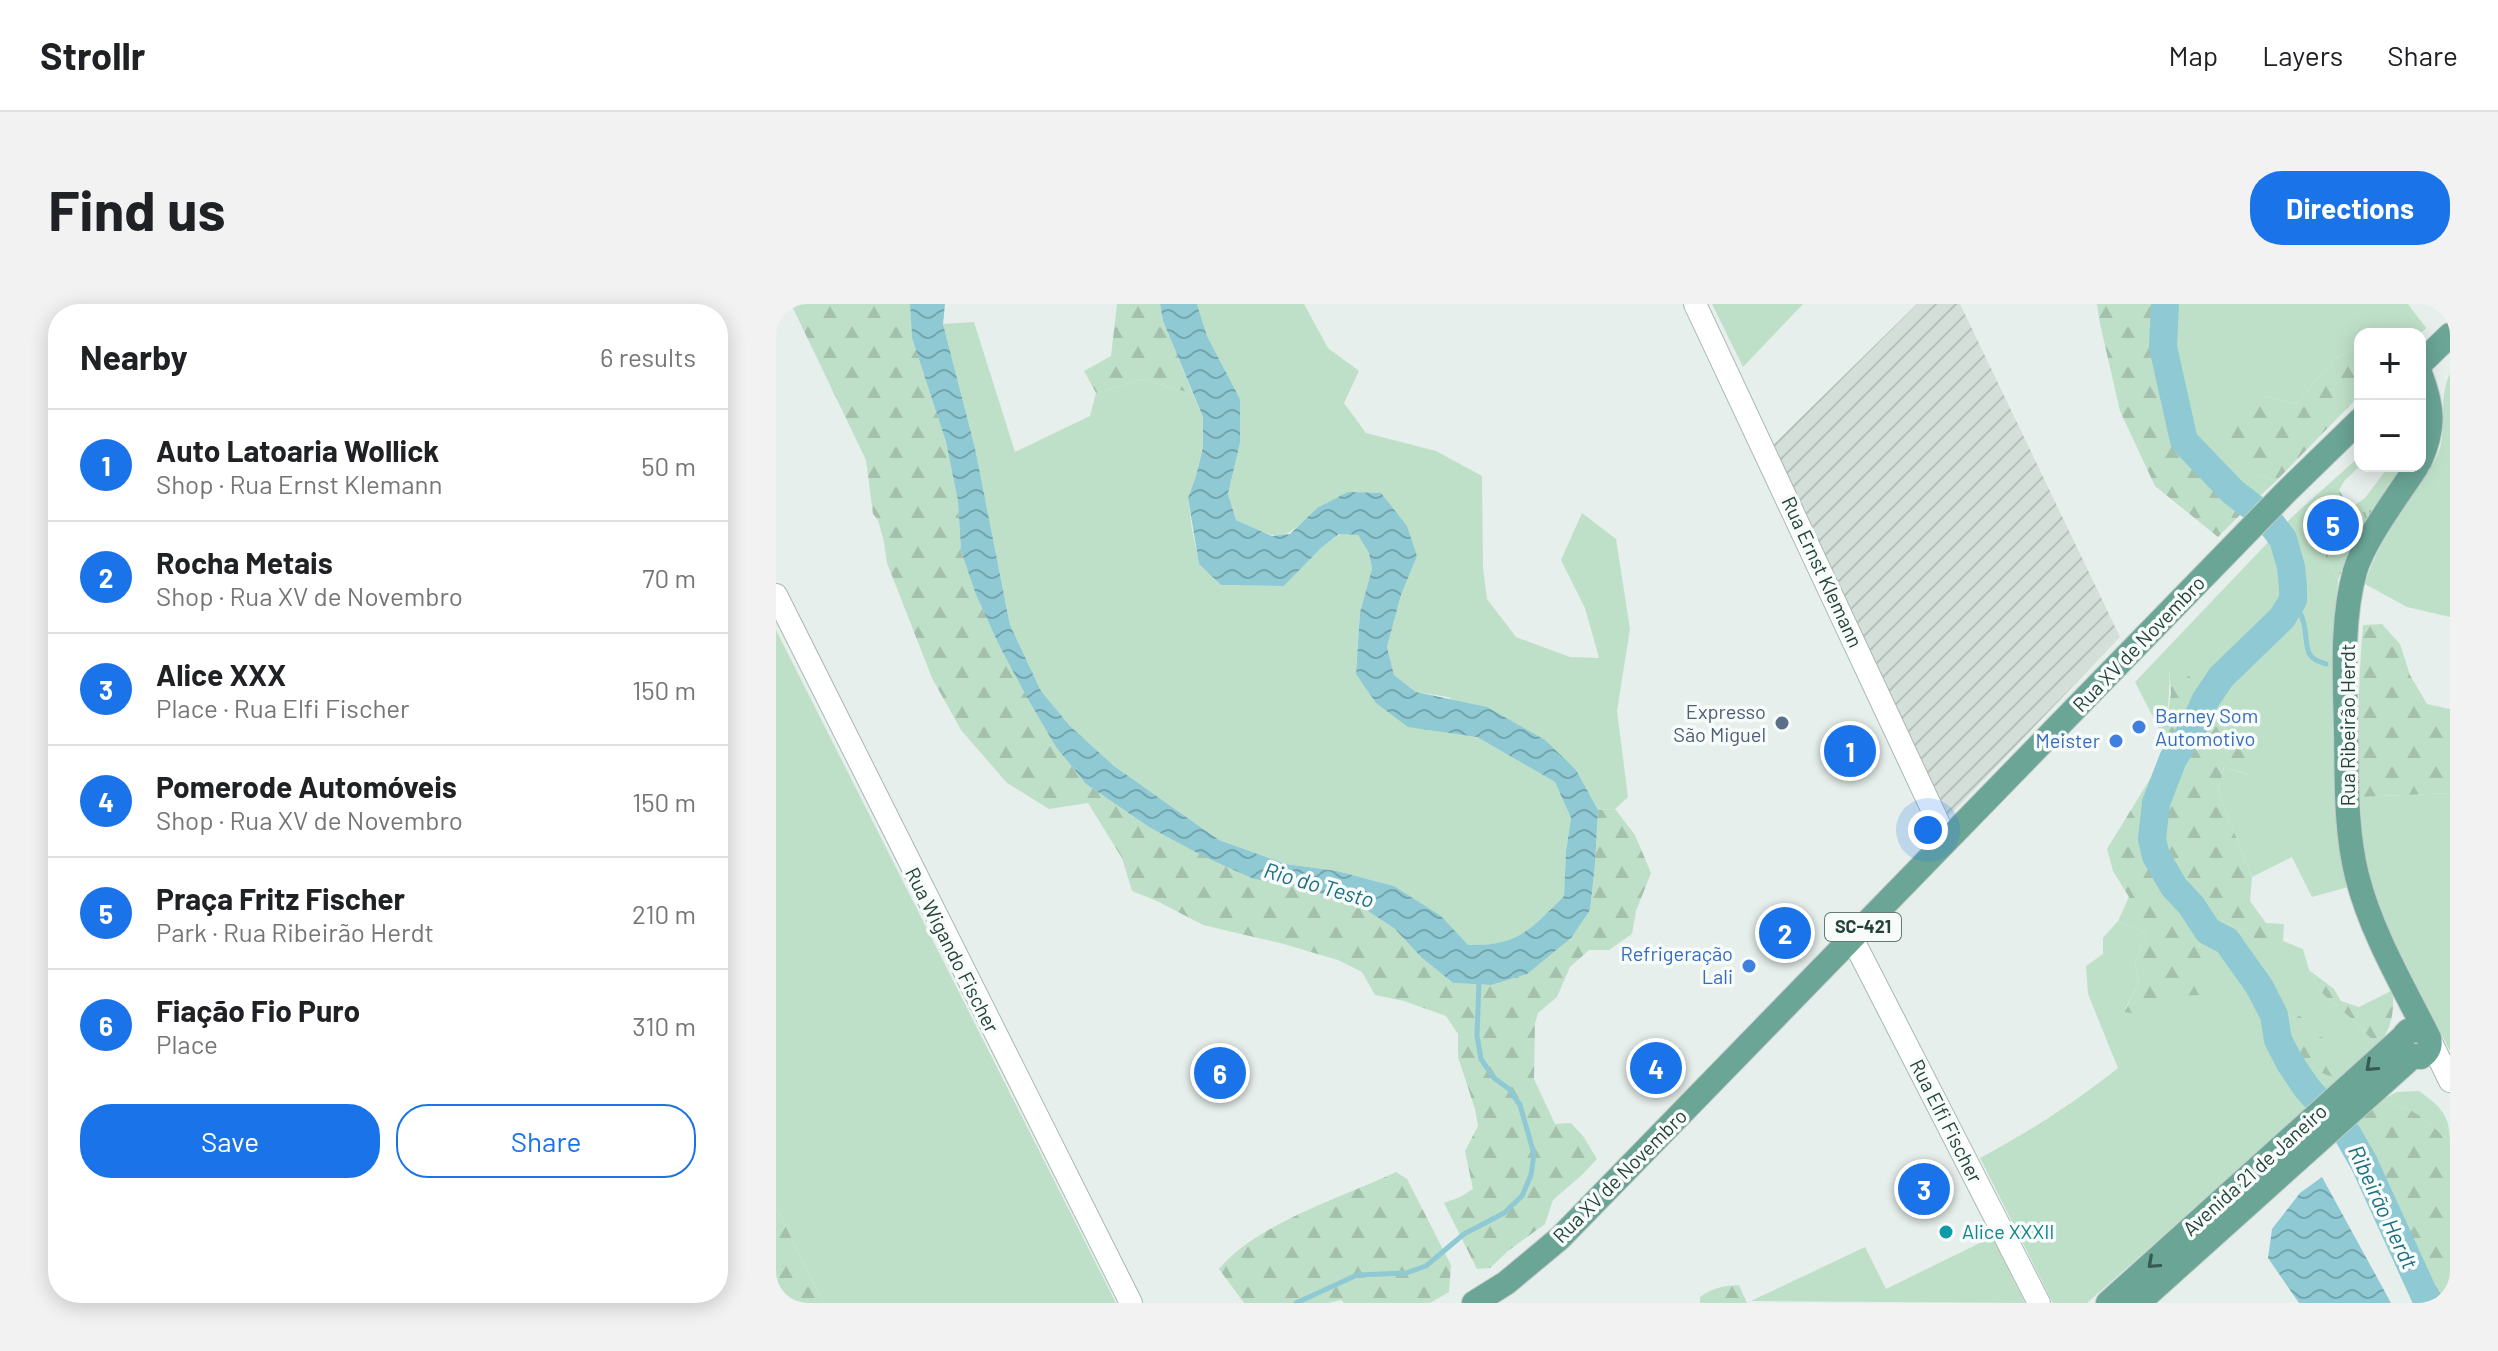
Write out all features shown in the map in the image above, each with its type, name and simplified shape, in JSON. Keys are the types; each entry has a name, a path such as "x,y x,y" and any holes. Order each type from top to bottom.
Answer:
{"main road":[{"path":"2426,358 2450,335"},
{"name":"Rua Ribeirão Herdt","path":"2426,393 2432,424 2426,447"},
{"name":"Rua XV de Novembro","path":"1474,1303 1506,1283 1560,1238 2354,426"},
{"name":"Rua Ribeirão Herdt","path":"2413,472 2387,511 2356,569 2345,660 2347,803 2351,843 2366,904 2405,991 2413,1045"},
{"name":"Avenida 21 de Janeiro","path":"2138,1303 2322,1124 2413,1045"},
{"name":"Avenida 21 de Janeiro","path":"2108,1303 2322,1124"}],"street":[{"name":"Rua Ernst Klemann","path":"1695,304 1947,841"},
{"name":"Rua Wigando Fischer","path":"776,595 1131,1303"},
{"name":"Rua Elfi Fischer","path":"1852,938 2039,1303"},
{"name":"Rua Ribeirão Herdt","path":"2413,1045 2450,1081"}],"shaded area":[{"path":"1917,304 1960,304 2120,637 1948,817 1772,446"}],"green space":[{"path":"791,304 910,304 912,338 946,442 958,501 961,551 976,595 999,645 1056,747 1086,784 1149,827 1254,879 1309,889 1362,907 1395,929 1422,958 1453,983 1491,985 1527,973 1590,910 1598,810 1615,809 1635,835 1651,873 1636,911 1632,934 1609,950 1589,950 1570,967 1557,997 1538,1013 1535,1023 1534,1079 1555,1124 1571,1123 1597,1159 1553,1200 1545,1224 1490,1268 1477,1269 1444,1203 1473,1189 1465,1151 1478,1126 1458,1057 1458,1034 1446,1016 1404,1001 1375,995 1362,972 1338,960 1203,925 1132,891 1122,858 1088,803 1049,809 1007,783 961,730 932,678 887,563 878,520 873,514 866,460"},
{"path":"1117,304 1160,304 1163,321 1193,394 1142,379 1096,393 1084,371 1111,356"},
{"path":"1197,304 1304,304 1328,348 1359,371 1344,403 1366,433 1436,451 1482,476 1483,568 1487,599 1516,637 1570,657 1599,658 1585,608 1561,560 1582,513 1616,539 1630,629 1617,711 1628,797 1615,809 1598,810 1576,770 1448,697 1416,692 1394,675 1387,647 1401,595 1417,556 1317,508 1295,528 1280,535 1263,532 1236,520 1228,495 1240,443 1240,399 1207,336"},
{"path":"1712,304 1803,304 1743,367"},
{"path":"2097,304 2161,304 2156,351 2175,423 2186,448 2248,507 2218,537 2155,486 2120,411"},
{"path":"2161,304 2408,304 2426,328 2354,328 2354,350 2335,358 2296,404 2263,396 2259,475 2276,481 2248,507 2186,448 2175,423 2156,351"},
{"path":"974,322 1015,452 1090,416 1096,393 1142,379 1193,394 1203,417 1203,446 1188,498 1192,529 1199,564 1221,585 1284,586 1321,548 1340,534 1358,535 1369,553 1372,569 1360,612 1356,674 1555,782 1571,818 1564,896 1542,918 1512,939 1467,945 1440,916 1394,886 1337,871 1286,864 1219,840 1114,766 1070,726 1041,691 1010,625 975,448 943,324"},
{"path":"2354,350 2354,401 2276,481 2259,475 2227,432 2229,412 2238,399 2263,396 2296,404 2335,358"},
{"path":"2450,374 2450,617 2407,607 2365,584 2383,542 2426,476 2440,448 2444,392"},
{"path":"2354,461 2354,472 2339,490 2347,502 2355,505 2365,498 2384,472 2398,472 2359,536 2338,580 2322,550 2293,516"},
{"path":"2293,516 2322,550 2338,580 2336,665 2348,887 2312,897 2292,857 2252,877 2218,792 2224,767 2249,775 2219,722 2192,704 2169,670 2169,748 2135,682"},
{"path":"2382,624 2400,644 2410,675 2427,704 2450,709 2450,793 2360,797 2358,711 2363,625"},
{"path":"776,630 1116,1303 823,1303 776,1206"},
{"path":"2169,669 2184,672 2199,685 2193,704 2219,722 2241,727 2259,768 2250,775 2224,767 2218,792 2252,877 2250,901 2266,923 2284,924 2283,941 2273,953 2246,931 2222,922 2198,947 2209,968 2200,995 2161,996 2146,1015 2124,1012 2139,983 2135,963 2147,934 2118,921 2129,897 2113,871 2107,849 2169,748 2165,731 2171,693"},
{"path":"2450,793 2450,1051 2369,885 2360,797"},
{"path":"2118,921 2147,934 2135,963 2139,983 2124,1011 2222,922 2246,931 2272,952 2283,941 2303,949 2309,970 2323,994 2378,1046 2087,1303 2053,1303 1980,1158 2051,1116 2118,1068 2088,994 2086,966 2103,954 2103,938"},
{"path":"2309,970 2334,989 2341,1001 2359,1007 2393,990 2391,1020 2378,1046 2323,994"},
{"path":"2297,1015 2308,1021 2315,1036 2327,1040 2338,1052 2344,1069 2334,1077 2314,1068 2300,1054 2294,1036"},
{"path":"2419,1091 2443,1112 2450,1143 2419,1116 2402,1106 2381,1100 2397,1092"},
{"path":"2381,1100 2402,1106 2419,1116 2450,1143 2450,1303 2418,1303 2402,1272 2385,1221 2336,1140"},
{"path":"1396,1172 1407,1179 1451,1265 1449,1292 1430,1303 1344,1303 1341,1300 1328,1303 1244,1303 1219,1269 1235,1253 1277,1225"},
{"path":"776,1206 823,1303 776,1303"},
{"path":"1992,1237 2025,1303 1751,1301 1865,1247 1886,1289"},
{"path":"1739,1285 1747,1303 1700,1303 1700,1297 1709,1291"}],"water":[{"name":"Rio do Testo","path":"910,304 945,304 943,324 975,448 1010,625 1041,691 1070,726 1114,766 1219,840 1286,864 1337,871 1394,886 1441,916 1468,945 1500,943 1522,934 1564,896 1571,818 1555,782 1477,737 1408,727 1376,703 1356,674 1360,612 1372,569 1369,553 1358,535 1339,534 1284,586 1221,585 1199,564 1188,498 1203,447 1203,417 1163,321 1160,304 1197,304 1207,336 1240,399 1240,443 1228,494 1236,520 1272,536 1290,534 1317,508 1348,492 1381,493 1407,526 1417,556 1401,595 1387,647 1394,675 1416,692 1487,707 1545,740 1576,770 1598,810 1590,910 1571,938 1527,974 1491,985 1453,983 1422,958 1395,929 1362,907 1309,889 1254,879 1149,827 1086,784 1056,747 1028,699 976,595 961,551 958,501 946,442 912,338"},
{"path":"2322,1177 2391,1303 2299,1303 2268,1258 2272,1229 2300,1193"}],"waterway":[{"name":"Ribeirão Herdt","path":"2165,304 2163,347 2184,441 2233,492 2267,518 2283,539 2291,567 2293,600 2282,618 2221,677 2173,759 2156,803 2152,839 2156,856 2174,887 2191,905 2208,931 2227,941 2259,986 2274,1015 2278,1040 2290,1063 2306,1087 2348,1135 2364,1163 2428,1303"},
{"path":"2293,600 2304,622 2310,656 2326,664"},
{"path":"1296,1303 1357,1275 1406,1273 1426,1266 1464,1234 1504,1213 1522,1196 1531,1175 1534,1154 1520,1105 1481,1059 1477,1036 1479,981"}],"place":[{"name":"Praça Fritz Fischer","path":"2333,525"},
{"name":"Expresso São Miguel","path":"1782,723"},
{"name":"Barney Som Automotivo","path":"2139,727"},
{"name":"Meister","path":"2116,741"},
{"name":"Auto Latoaria Wollick","path":"1850,751"},
{"name":"Rocha Metais","path":"1785,933"},
{"name":"Refrigeração Lali","path":"1749,966"},
{"name":"Pomerode Automóveis","path":"1656,1068"},
{"name":"Fiação Fio Puro","path":"1220,1073"},
{"name":"Alice XXX","path":"1924,1189"},
{"name":"Alice XXXII","path":"1946,1232"}]}
